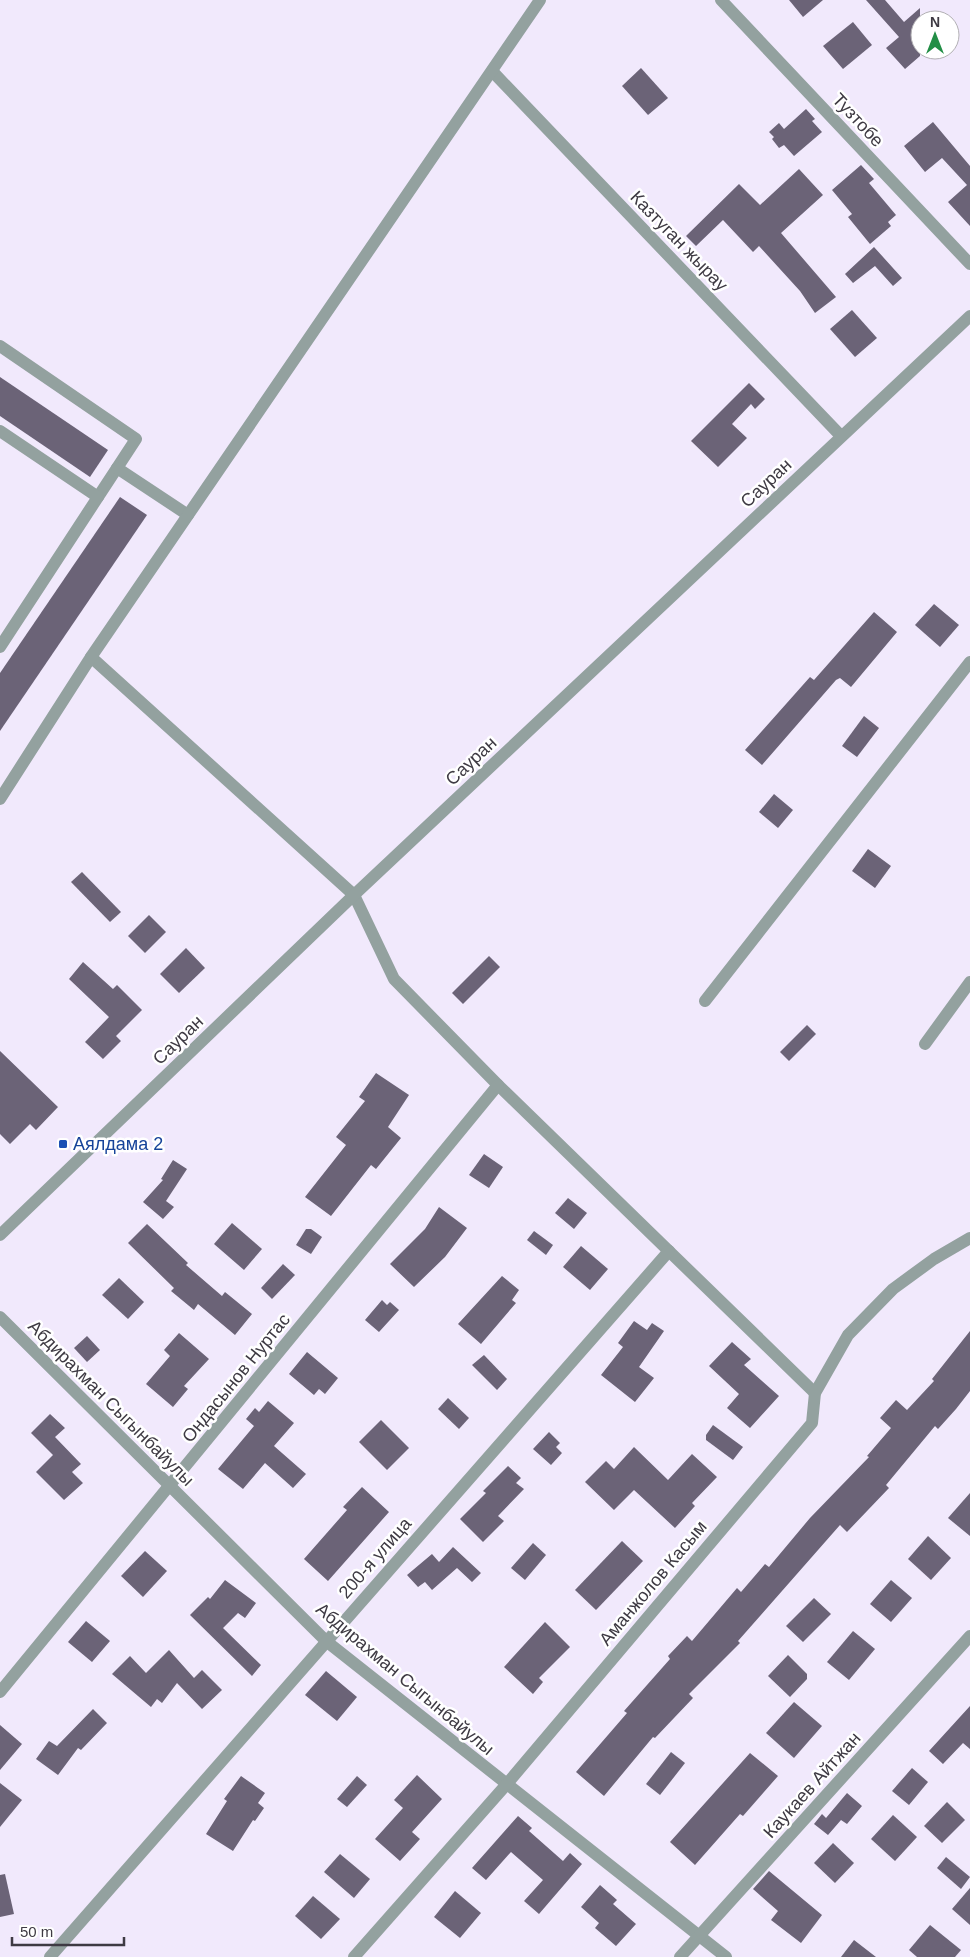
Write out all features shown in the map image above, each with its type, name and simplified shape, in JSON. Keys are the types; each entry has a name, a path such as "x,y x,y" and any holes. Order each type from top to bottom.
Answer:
{"street":[{"path":"0,799 4,783 540,0"},
{"name":"Тузтобе","path":"721,0 970,264"},
{"name":"Казтуган жырау","path":"492,71 841,436"},
{"name":"Сауран","path":"0,1235 354,894 970,316"},
{"path":"0,346 136,439 0,647"},
{"path":"0,431 98,497"},
{"path":"117,468 188,515"},
{"path":"91,657 354,894 394,979 498,1085 815,1393"},
{"path":"705,1001 970,662"},
{"path":"925,1044 970,982"},
{"name":"Ондасынов Нуртас","path":"0,1692 498,1085"},
{"name":"Аманжолов Касым","path":"354,1957 506,1785 812,1423 815,1393 848,1335 893,1289 934,1258 970,1238"},
{"name":"200-я улица","path":"50,1957 669,1251"},
{"name":"Абдирахман Сыгынбайулы","path":"0,1317 326,1641 698,1937 726,1957"},
{"name":"Каукаев Айтжан","path":"680,1957 970,1636"}],"building":[{"path":"789,0 823,0 803,17"},
{"path":"866,0 885,0 904,22 910,17 910,60 915,60 905,69 886,48 899,37"},
{"path":"853,22 872,45 843,69 823,46"},
{"path":"641,68 668,98 648,115 622,86"},
{"path":"806,109 815,119 812,121 822,132 794,156 784,145 779,148 772,139 774,137 769,132 779,123 784,129"},
{"path":"933,122 970,166 970,226 948,202 967,185 942,158 925,172 904,146"},
{"path":"861,165 874,179 869,183 896,215 888,222 891,226 870,244 848,217 852,214 832,190"},
{"path":"799,169 823,195 781,233 836,297 815,313 800,291 759,246 753,252 723,220 696,246 686,236 739,184 760,205"},
{"path":"874,247 902,278 893,286 875,266 853,283 845,274"},
{"path":"852,310 877,338 855,357 830,329"},
{"path":"0,377 108,450 90,477 0,416"},
{"path":"749,383 765,399 755,409 751,404 732,424 747,438 718,467 691,441"},
{"path":"120,497 147,515 0,731 0,673"},
{"path":"934,604 959,625 940,647 915,625"},
{"path":"874,612 897,632 851,687 840,678 836,680 762,765 745,750 810,677 814,680"},
{"path":"864,716 879,728 857,757 842,746"},
{"path":"774,794 793,810 778,828 759,812"},
{"path":"868,849 891,866 875,888 852,871"},
{"path":"82,872 121,912 110,922 71,882"},
{"path":"149,915 166,932 145,953 128,936"},
{"path":"186,948 205,968 179,993 160,974"},
{"path":"489,956 500,967 463,1004 452,993"},
{"path":"83,962 113,989 117,985 142,1010 116,1036 121,1041 103,1059 85,1042 109,1017 69,979"},
{"path":"807,1025 816,1034 789,1061 780,1052"},
{"path":"0,1051 58,1107 36,1130 30,1124 10,1144 0,1134"},
{"path":"376,1073 409,1095 388,1127 401,1138 376,1169 371,1165 331,1216 305,1197 346,1145 336,1137 365,1101 359,1097"},
{"path":"484,1154 503,1167 489,1188 469,1175"},
{"path":"173,1160 187,1169 166,1201 174,1207 163,1219 143,1202 163,1180 161,1179"},
{"path":"568,1198 587,1213 574,1229 555,1213"},
{"path":"439,1207 467,1228 445,1257 414,1287 390,1264 425,1229"},
{"path":"232,1223 262,1249 244,1270 214,1244"},
{"path":"147,1224 188,1263 186,1265 222,1296 225,1292 252,1314 235,1335 198,1304 194,1310 171,1291 174,1288 128,1243"},
{"path":"306,1229 311,1229 322,1237 311,1254 296,1245"},
{"path":"534,1231 553,1245 546,1255 527,1240"},
{"path":"581,1246 608,1269 590,1290 563,1267"},
{"path":"283,1264 295,1275 272,1299 261,1288"},
{"path":"502,1276 519,1290 512,1300 516,1303 481,1344 458,1324"},
{"path":"119,1278 144,1302 128,1319 102,1295"},
{"path":"382,1300 387,1305 390,1302 399,1310 379,1332 365,1320"},
{"path":"634,1321 647,1330 652,1323 664,1331 639,1367 654,1378 635,1402 601,1375 623,1347 618,1343"},
{"path":"970,1331 970,1391 956,1409 938,1429 935,1426 886,1485 889,1488 847,1532 840,1525 738,1641 740,1643 689,1694 693,1698 655,1738 653,1737 604,1796 576,1772 627,1713 624,1711 670,1659 668,1656 687,1636 692,1641 737,1588 741,1592 765,1564 769,1567 810,1518 869,1457 867,1456 891,1428 880,1418 896,1400 907,1410 934,1381 932,1379"},
{"path":"179,1333 209,1359 184,1386 188,1389 173,1407 146,1384 170,1356 164,1350"},
{"path":"87,1336 100,1350 87,1362 74,1348"},
{"path":"732,1342 751,1359 744,1365 779,1396 750,1428 727,1408 739,1394 709,1366"},
{"path":"307,1352 338,1378 325,1394 319,1389 314,1395 289,1374"},
{"path":"484,1355 507,1379 497,1390 472,1365"},
{"path":"448,1398 469,1418 459,1429 438,1409"},
{"path":"268,1401 294,1423 274,1446 306,1474 293,1488 265,1463 243,1489 218,1469 254,1426 246,1419 255,1408 259,1412"},
{"path":"50,1414 65,1428 55,1437 81,1464 72,1472 83,1483 64,1500 36,1472 53,1455 31,1433"},
{"path":"381,1420 409,1448 387,1470 359,1442"},
{"path":"713,1425 743,1447 733,1460 706,1440 706,1435"},
{"path":"549,1432 560,1443 556,1447 562,1453 551,1465 533,1449"},
{"path":"634,1447 668,1480 692,1454 717,1477 692,1503 695,1506 675,1528 634,1490 614,1510 585,1482 606,1461 614,1469"},
{"path":"508,1466 521,1478 516,1483 524,1489 498,1516 504,1521 483,1542 460,1519 486,1493 483,1491"},
{"path":"362,1487 389,1512 328,1581 304,1559 347,1510 343,1507"},
{"path":"970,1493 970,1536 948,1518"},
{"path":"928,1536 951,1558 931,1580 908,1559"},
{"path":"622,1541 643,1561 596,1610 575,1590"},
{"path":"533,1543 546,1555 525,1580 511,1568"},
{"path":"453,1547 481,1573 472,1582 457,1568 432,1590 425,1582 418,1587 407,1575 432,1554 439,1562"},
{"path":"145,1551 167,1571 143,1597 121,1576"},
{"path":"225,1580 256,1603 245,1618 238,1613 223,1628 261,1665 252,1676 190,1615 208,1597 210,1599"},
{"path":"891,1580 912,1598 891,1622 870,1604"},
{"path":"814,1598 831,1614 803,1642 786,1626"},
{"path":"86,1621 110,1641 92,1662 68,1642"},
{"path":"545,1622 570,1647 539,1678 543,1682 533,1694 504,1667"},
{"path":"853,1631 875,1649 849,1680 827,1662"},
{"path":"169,1650 194,1678 202,1670 222,1690 202,1709 177,1683 162,1703 157,1699 151,1707 112,1674 130,1656 146,1673"},
{"path":"788,1655 807,1674 807,1679 790,1697 768,1676"},
{"path":"326,1671 357,1697 337,1721 305,1695"},
{"path":"794,1702 822,1726 794,1758 766,1733"},
{"path":"970,1706 970,1749 963,1743 943,1764 929,1751"},
{"path":"93,1709 107,1723 81,1750 78,1748 58,1775 36,1759 49,1741 57,1746"},
{"path":"0,1725 22,1744 0,1770"},
{"path":"671,1752 685,1763 660,1795 646,1784"},
{"path":"750,1753 778,1776 743,1816 740,1814 695,1865 670,1842"},
{"path":"912,1768 928,1782 909,1805 892,1791"},
{"path":"417,1775 442,1799 412,1832 420,1839 400,1861 375,1839 403,1808 394,1800"},
{"path":"241,1776 265,1793 258,1803 264,1808 255,1821 253,1820 233,1851 206,1834 227,1801 224,1799"},
{"path":"357,1776 367,1785 347,1807 337,1799"},
{"path":"0,1783 22,1800 0,1827"},
{"path":"847,1793 862,1806 847,1824 841,1820 828,1835 814,1824 822,1814 826,1818"},
{"path":"947,1802 965,1820 942,1843 924,1826"},
{"path":"893,1815 917,1837 895,1861 871,1839"},
{"path":"518,1816 532,1828 529,1831 563,1861 570,1853 582,1864 539,1914 524,1901 543,1880 511,1852 486,1880 472,1868"},
{"path":"833,1843 854,1863 835,1883 814,1863"},
{"path":"340,1854 370,1879 354,1898 324,1872"},
{"path":"946,1857 970,1877 961,1889 937,1868"},
{"path":"769,1871 822,1915 801,1943 771,1920 778,1911 753,1889"},
{"path":"5,1874 14,1914 0,1917 0,1875"},
{"path":"600,1885 617,1900 613,1904 636,1924 616,1946 595,1928 599,1923 581,1907"},
{"path":"970,1888 970,1925 952,1909"},
{"path":"455,1891 481,1913 460,1938 434,1917"},
{"path":"313,1896 340,1919 321,1939 295,1916"},
{"path":"930,1925 961,1950 955,1957 917,1957 909,1950"},
{"path":"854,1940 876,1957 841,1957"}],"place":[{"name":"Аялдама 2","path":"63,1144"}]}
